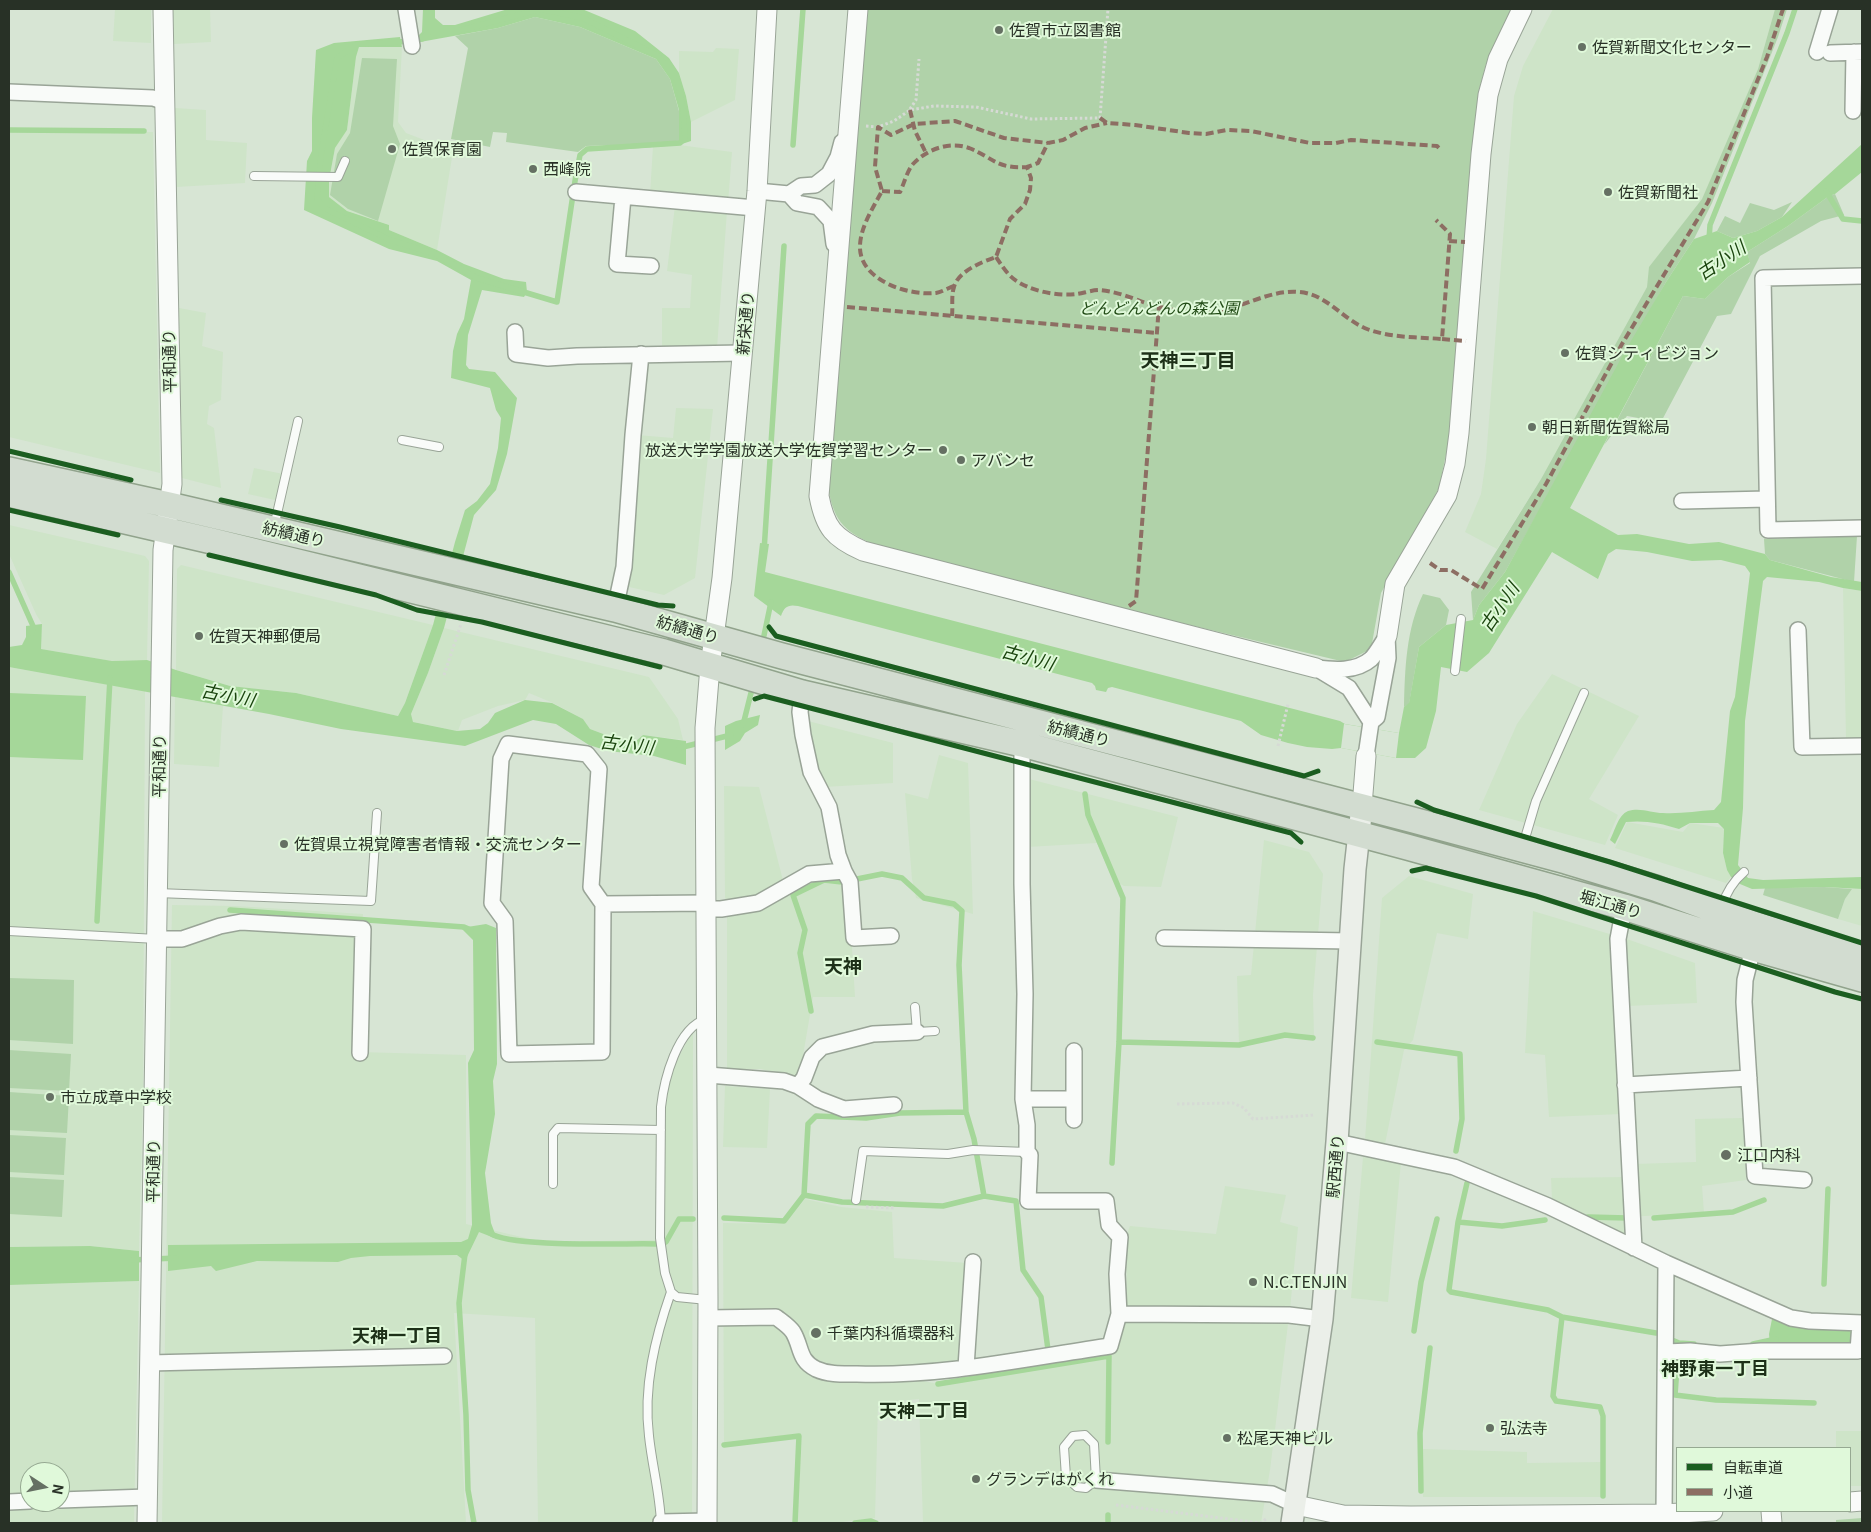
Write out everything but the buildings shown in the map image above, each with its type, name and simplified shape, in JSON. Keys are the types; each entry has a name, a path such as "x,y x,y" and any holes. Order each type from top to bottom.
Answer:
{"highway":[{"name":"紡績通り","path":"9,470 615,608 782,656 1362,806"},
{"name":"紡績通り","path":"9,494 165,530 664,652 802,693 1022,744 1358,834"},
{"name":"堀江通り","path":"1362,806 1522,849 1655,888 1753,924 1862,956"},
{"name":"堀江通り","path":"1358,834 1624,907 1753,948 1862,979"}],"main road":[{"name":"駅西通り","path":"1294,1514 1322,1319 1337,1142 1358,834 1362,806"}],"street":[{"name":"平和通り","path":"146,1523 163,550 172,484 163,9"},
{"path":"406,9 411,40"},
{"name":"新栄通り","path":"707,1522 708,1018 705,728 724,639 722,578 756,200 767,9"},
{"path":"858,9 855,120 837,276 819,496 822,514 830,529 839,538 863,551 1316,668 1340,671 1357,666 1370,659 1387,636"},
{"path":"1371,722 1378,717 1388,658 1387,636 1395,584 1447,495 1455,464 1481,154 1488,95 1498,59 1522,9"},
{"path":"1830,9 1824,52 1858,52 1853,111"},
{"path":"9,92 152,98 165,102"},
{"path":"576,192 623,197 756,200 789,194 801,186 815,185 829,174 855,120"},
{"path":"789,194 797,203 818,207 831,221 837,276"},
{"path":"623,197 617,264 651,266"},
{"path":"1862,290 1862,276 1763,278 1768,530 1862,528"},
{"path":"515,332 516,354 548,358 641,354 742,353"},
{"path":"615,608 624,567 632,435 641,354"},
{"path":"1682,501 1767,499"},
{"path":"1798,630 1802,747 1862,746"},
{"path":"1316,668 1349,688 1371,722 1362,806"},
{"path":"802,693 800,712 803,735 811,772 830,807 838,855 848,877 854,938 891,936"},
{"path":"508,744 587,754 599,769 591,887 603,904 602,1052 509,1054 505,921 492,903 501,759 508,744"},
{"path":"708,1309 776,1317 793,1332 798,1349 806,1363 828,1373 915,1374 1110,1346 1119,1314 1117,1274 1120,1237 1109,1225 1106,1201 1028,1201 1030,1155 1026,1152 1027,1125 1023,1099 1025,994 1022,744"},
{"path":"603,904 707,906 721,909 758,903 809,874 848,877"},
{"path":"1624,907 1618,939 1634,1248"},
{"path":"157,939 182,939 220,926 241,922 363,929 360,1053"},
{"path":"1164,938 1351,941"},
{"path":"1753,948 1744,980 1744,1002 1755,1176 1804,1180"},
{"path":"798,1086 804,1078 812,1057 822,1047 873,1034 917,1032"},
{"path":"1074,1052 1074,1120"},
{"path":"708,1075 766,1078 784,1081 798,1086 818,1099 844,1109 894,1105"},
{"path":"1625,1085 1749,1078"},
{"path":"1023,1099 1074,1099"},
{"path":"1337,1142 1454,1167 1548,1206 1666,1263 1792,1318 1810,1321 1861,1323 1858,1351 1761,1351 1720,1354 1690,1351 1666,1352"},
{"path":"966,1367 973,1262"},
{"path":"1664,1514 1666,1263"},
{"path":"1119,1314 1289,1315 1322,1319"},
{"path":"149,1363 444,1356"},
{"path":"1096,1480 1272,1494 1294,1514 1343,1515 1411,1520 1574,1519 1697,1512"},
{"path":"70,1500 147,1497"},
{"path":"661,1522 707,1522"}],"lane":[{"path":"254,176 338,177 345,161"},
{"path":"273,529 298,421"},
{"path":"402,440 439,447"},
{"path":"1455,671 1462,619"},
{"path":"1522,849 1536,802 1584,693"},
{"path":"157,893 371,901 377,813"},
{"path":"1720,912 1726,894 1734,881 1744,872"},
{"path":"9,931 157,939"},
{"path":"915,1007 917,1032 935,1031"},
{"path":"661,1522 648,1434 648,1412 652,1361 658,1330 670,1292 660,1242 661,1130 664,1087 671,1063 688,1031 697,1022 708,1018"},
{"path":"553,1184 553,1134 558,1128 661,1130"},
{"path":"856,1200 863,1151 948,1154 973,1150 1026,1152"},
{"path":"670,1292 708,1309"},
{"path":"1084,1435 1094,1444 1096,1480 1086,1488 1077,1487 1066,1477 1064,1447 1072,1436 1084,1435"}],"path":[{"path":"910,110 934,106 976,107 1031,119 1100,118 1108,9"},
{"path":"855,120 878,127 894,121 910,110 916,100 919,60"},
{"path":"444,675 461,624"},
{"path":"1278,746 1288,704"},
{"path":"1177,1104 1233,1103 1244,1108 1253,1119 1315,1115"},
{"path":"863,1206 895,1208"},
{"path":"1116,1505 1261,1523 1266,1519"}],"shaded area":[{"path":"115,9 151,9 151,43 113,41"},
{"path":"173,9 210,9 211,42 174,44"},
{"path":"1553,9 1775,9 1758,69 1702,200 1650,267 1647,287 1541,479 1497,549 1465,532 1481,494 1486,459 1514,96 1523,66"},
{"name":"佐賀保育園","path":"359,47 402,47 398,122 406,133 453,151 437,250 389,230 389,225 347,211 329,197 329,180 335,148 347,130 356,57"},
{"path":"716,48 739,49 735,100 691,122 679,73 679,51 713,52"},
{"path":"175,108 206,110 206,140 247,143 245,183 176,187"},
{"path":"9,130 153,132 160,473 9,437"},
{"path":"679,145 732,152 728,203 650,195 653,146"},
{"path":"675,206 727,211 717,348 662,349 662,308 690,308 692,275 667,271"},
{"path":"179,308 206,313 202,346 223,352 221,400 209,406 207,424 214,428 221,488 182,478"},
{"path":"676,408 713,409 695,578 664,595 625,586 637,435 673,438"},
{"path":"254,468 283,474 275,500 248,494"},
{"path":"9,525 145,556 149,561 147,660 112,661 40,649 42,624 9,554"},
{"path":"181,565 433,625 405,703 398,716 296,693 230,686 176,670 177,569"},
{"path":"1843,588 1862,591 1862,738 1846,738"},
{"path":"444,628 649,677 678,719 683,740 643,735 636,741 622,741 590,729 583,719 529,693 525,700 498,706 462,720 458,731 413,722 411,714"},
{"name":"市立成章中学校","path":"9,667 145,691 143,1096 139,1251 90,1246 9,1247"},
{"path":"1552,674 1639,716 1589,799 1618,815 1605,845 1479,810 1517,724"},
{"path":"175,697 223,706 219,767 174,764"},
{"path":"804,720 893,743 893,783 824,787 814,771"},
{"path":"939,755 968,763 973,914 916,898 912,879 905,793 928,799"},
{"path":"1029,779 1178,817 1161,887 1124,886 1113,880 1097,843 1027,847"},
{"path":"724,786 759,787 786,892 810,879 844,878 852,947 855,997 813,997 799,1079 761,1069 727,1069 727,916 725,896"},
{"path":"1627,822 1683,832 1690,823 1724,828 1723,853 1727,870 1731,877 1726,883 1615,848"},
{"path":"1264,840 1309,852 1323,874 1313,995 1314,1037 1285,1034 1239,1044 1237,976 1251,975"},
{"path":"1409,876 1473,894 1468,939 1437,933 1413,1040 1404,1050 1385,1144 1365,1140 1382,898"},
{"path":"1852,889 1862,889 1862,926 1838,919 1845,899"},
{"path":"172,905 235,906 363,914 359,1052 466,1055 466,1224 543,1242 655,1240 661,1109 671,1072 693,1030 692,1523 538,1523 535,1318 454,1313 466,1523 162,1523"},
{"path":"1533,911 1613,935 1622,1114 1549,1117 1545,1055 1525,1053"},
{"path":"1624,938 1695,963 1697,1003 1627,1006"},
{"path":"725,1086 770,1089 767,1148 723,1147"},
{"path":"1743,1118 1746,1180 1702,1186 1704,1213 1626,1217 1629,1239 1552,1199 1551,1178 1626,1177 1635,1164 1696,1162 1695,1119"},
{"path":"1363,1157 1401,1162 1388,1302 1351,1298"},
{"path":"1225,1186 1286,1195 1280,1222 1298,1227 1290,1309 1127,1308 1126,1237 1130,1226 1216,1234"},
{"path":"805,1199 841,1207 892,1212 894,1258 968,1263 960,1362 917,1368 852,1368 824,1365 819,1379 914,1379 938,1384 1111,1357 1124,1321 1288,1324 1270,1470 1261,1523 1110,1523 1110,1513 1104,1523 911,1523 923,1522 919,1399 878,1403 875,1518 835,1523 797,1523 802,1435 724,1443 723,1223 785,1224"},
{"path":"139,1281 134,1523 9,1523 9,1285"},
{"path":"1836,1431 1862,1431 1862,1486 1851,1486 1851,1447 1836,1447"},
{"path":"1422,1449 1527,1452 1527,1463 1602,1462 1602,1497 1423,1497"}],"green space":[{"name":"どんどんどんの森公園","path":"866,9 1511,9 1486,64 1479,90 1451,430 1439,488 1381,593 1371,649 1345,662 1144,614 875,545 856,536 843,525 835,512 829,492"},
{"path":"1775,9 1787,9 1778,37 1712,203 1694,239 1666,282 1505,572 1479,605 1473,620 1471,592 1541,479 1647,287 1649,267 1702,199 1758,69"},
{"path":"535,17 580,27 656,59 670,79 679,111 679,145 617,150 611,145 586,146 578,152 506,142 507,133 493,132 490,147 451,139 468,48 455,36 498,28"},
{"path":"362,58 397,59 393,126 400,144 378,221 348,209 330,195 337,154 350,133"},
{"path":"1835,194 1844,215 1821,221 1760,256 1731,314 1717,316 1661,422 1627,416 1604,445 1683,296 1705,299 1728,277 1750,263 1747,252 1788,226 1829,196"},
{"path":"1792,202 1782,217 1757,231 1733,238 1717,231 1725,216 1740,223 1750,203 1774,210"},
{"path":"1857,536 1854,582 1770,560 1765,554 1764,539"},
{"path":"1423,594 1440,598 1449,610 1446,625 1419,647 1409,704 1404,707 1406,664 1410,635"},
{"path":"1824,887 1852,889 1845,899 1838,919 1763,895 1765,888"},
{"path":"9,978 74,980 73,1044 9,1040"},
{"path":"9,1050 71,1054 69,1091 9,1088"},
{"path":"9,1092 69,1096 67,1133 9,1130"},
{"path":"9,1135 66,1138 64,1175 9,1172"},
{"path":"9,1177 64,1180 62,1217 9,1214"},
{"path":"1862,1518 1862,1523 1836,1523 1836,1520"}],"water":[{"path":"423,9 435,9 435,18 443,25 455,25 508,9 582,9 635,31 669,58 679,73 691,122 691,141 679,145 679,110 670,79 656,59 580,27 535,17 498,28 420,42 418,36 422,32"},
{"path":"400,37 402,47 359,47 356,57 347,130 335,148 329,180 329,197 347,211 389,225 389,230 437,250 464,264 504,279 526,282 527,292 524,297 482,290 468,335 466,365 469,369 495,372 517,398 507,454 496,490 474,515 444,628 411,714 413,722 457,731 480,729 488,723 495,713 525,700 552,703 583,719 590,729 622,741 636,741 643,735 686,741 686,765 654,756 608,751 589,745 556,724 533,720 465,746 341,729 269,714 9,667 9,647 22,645 26,637 26,626 42,624 41,649 112,661 147,660 230,686 296,693 398,716 405,703 433,625 465,510 477,501 490,484 498,448 501,418 496,410 490,388 451,378 453,351 457,334 464,319 471,280 437,261 389,249 304,210 307,161 312,151 316,50 334,43"},
{"path":"1862,144 1862,172 1835,194 1829,196 1788,226 1747,252 1750,262 1728,277 1705,299 1683,296 1570,508 1618,535 1637,534 1689,544 1719,542 1765,554 1770,560 1831,577 1862,582 1862,591 1819,582 1767,577 1763,581 1745,721 1743,808 1738,865 1748,878 1763,880 1862,877 1862,889 1824,887 1752,889 1740,884 1731,877 1727,870 1723,853 1724,829 1718,823 1690,823 1679,829 1652,822 1626,822 1615,844 1610,840 1619,820 1628,811 1646,810 1659,813 1682,813 1714,810 1721,802 1730,711 1735,697 1750,573 1745,566 1721,560 1692,561 1647,552 1616,549 1608,554 1598,579 1552,552 1489,653 1467,672 1441,667 1436,711 1426,748 1415,758 1396,758 1341,748 1307,747 1288,743 1261,735 1241,721 1112,687 1108,688 1106,692 1096,690 1092,683 798,606 792,605 787,607 781,616 754,596 760,543 769,544 765,572 1340,721 1345,724 1399,733 1404,707 1409,703 1419,647 1446,625 1473,620 1479,605 1505,572 1625,351 1694,239 1717,231 1733,238 1757,231 1782,217"},
{"path":"9,693 86,696 83,760 9,757"},
{"path":"760,715 758,725 745,733 740,741 725,750 725,726"},
{"path":"486,924 496,928 497,1064 493,1081 495,1114 485,1173 491,1223 497,1239 479,1232 465,1261 457,1255 370,1256 351,1258 338,1262 257,1261 216,1271 211,1266 168,1271 168,1245 461,1242 468,1239 472,1225 468,1063 474,1050 473,940 461,928"},
{"path":"90,1246 139,1251 139,1281 9,1285 9,1247"},
{"path":"1772,1319 1834,1330 1862,1330 1862,1349 1770,1346 1769,1334"}],"pier":[{"path":"1344,724 1399,733 1396,758 1341,748"}],"waterway":[{"path":"541,9 583,18 658,56 677,80 683,109 685,138 680,143 587,149 580,155 557,302 477,278 435,254 390,240 324,208 317,199 321,155 337,58 358,44 422,39 429,32 454,32 541,9"},
{"path":"793,145 803,9"},
{"path":"1709,240 1710,225 1795,9"},
{"path":"9,130 144,131"},
{"path":"1826,191 1843,219 1862,221"},
{"path":"764,551 784,246"},
{"path":"9,572 33,626 32,633"},
{"name":"古小川","path":"762,645 771,602"},
{"path":"97,921 110,678"},
{"name":"古小川","path":"743,725 753,685"},
{"name":"古小川","path":"679,748 731,735"},
{"path":"1085,794 1088,815 1123,898 1119,1042 1112,1163"},
{"path":"811,1011 800,953 805,930 793,895 824,880 842,882 882,874 902,878 924,898 954,904 962,911 959,965 966,1112 974,1139 984,1196"},
{"path":"230,910 464,927 471,930"},
{"path":"1119,1042 1239,1045 1285,1035 1313,1038"},
{"path":"1377,1042 1460,1054 1462,1119 1456,1151"},
{"path":"804,1195 808,1124 816,1116 866,1118 900,1113 966,1112"},
{"path":"1467,1183 1458,1222 1449,1290 1451,1292 1548,1310 1562,1317 1656,1333"},
{"path":"1824,1284 1828,1189"},
{"path":"724,1218 784,1221 804,1195 842,1202 943,1206 984,1196 1016,1201 1023,1270 1041,1297 1050,1365"},
{"path":"1654,1218 1733,1212 1764,1200"},
{"path":"1588,1217 1628,1218"},
{"path":"490,1233 502,1238 543,1243 657,1244 666,1242 679,1219 693,1219"},
{"path":"1414,1331 1421,1282 1437,1219"},
{"path":"1458,1222 1502,1226 1545,1220"},
{"path":"465,1254 459,1303 466,1415 468,1490 474,1523"},
{"path":"132,1260 176,1258"},
{"path":"1562,1317 1553,1396 1556,1401 1600,1407 1603,1416 1603,1496"},
{"path":"1753,1344 1776,1339"},
{"path":"1672,1340 1679,1343 1694,1344"},
{"path":"1421,1491 1420,1433 1430,1348"},
{"path":"1678,1353 1675,1395 1716,1400 1814,1403"},
{"path":"938,1384 1109,1356 1108,1442"},
{"path":"724,1445 799,1436 795,1523"},
{"path":"1108,1515 1108,1523"},
{"path":"855,1523 871,1521 876,1523"}],"marked path":[{"path":"1430,563 1440,570 1451,570 1482,589 1546,484 1622,344 1708,202 1767,57 1783,9"},
{"path":"910,110 915,131 926,153"},
{"path":"1100,118 1107,123 1189,133 1206,134 1227,130 1251,131 1310,143 1336,143 1351,140 1437,146 1441,150"},
{"path":"954,286 936,293 912,292 887,283 867,268 862,257 861,238 868,217 882,191 875,167 878,127 891,135 914,124 955,121 1004,138 1048,143"},
{"path":"952,316 953,294 956,281 971,268 996,257 1010,219 1025,204 1030,190 1031,178 1027,167 1038,163 1048,143 1063,140 1085,128 1107,123"},
{"path":"882,191 900,192 913,164 932,150 947,146 954,145 969,148 1002,165 1027,167"},
{"path":"996,257 1006,271 1017,281 1028,287 1046,292 1071,295 1096,290 1105,291 1122,294 1165,308 1203,313 1226,310 1274,294 1299,292 1318,297 1358,325 1376,332 1395,336 1442,339 1450,234 1436,220"},
{"path":"1449,241 1465,242"},
{"path":"1129,606 1136,601 1159,306"},
{"path":"847,307 1157,333"},
{"path":"1442,339 1466,341"}],"cycle path":[{"path":"9,451 131,480"},
{"path":"221,500 340,527 658,605 673,606"},
{"path":"9,510 118,535"},
{"path":"209,555 376,595 417,610 482,622 660,667"},
{"path":"769,627 776,636 1304,776 1318,771"},
{"path":"755,699 764,696 1291,833 1301,842"},
{"path":"1417,802 1434,810 1610,862 1862,943"},
{"path":"1412,871 1426,868 1536,896 1862,999"}],"place":[{"name":"佐賀市立図書館","path":"999,30"},
{"name":"佐賀新聞文化センター","path":"1582,47"},
{"name":"佐賀保育園","path":"392,149"},
{"name":"西峰院","path":"533,169"},
{"name":"佐賀新聞社","path":"1608,192"},
{"name":"佐賀シティビジョン","path":"1565,353"},
{"name":"朝日新聞佐賀総局","path":"1532,427"},
{"name":"放送大学学園放送大学佐賀学習センター","path":"943,450"},
{"name":"アバンセ","path":"961,460"},
{"name":"佐賀天神郵便局","path":"199,636"},
{"name":"佐賀県立視覚障害者情報・交流センター","path":"284,844"},
{"name":"市立成章中学校","path":"50,1097"},
{"name":"江口内科","path":"1726,1155"},
{"name":"N.C.TENJIN","path":"1253,1282"},
{"name":"千葉内科循環器科","path":"816,1333"},
{"name":"弘法寺","path":"1490,1428"},
{"name":"松尾天神ビル","path":"1227,1438"},
{"name":"グランデはがくれ","path":"976,1479"}],"district":[{"name":"天神三丁目","path":"1188,360"},
{"name":"天神","path":"843,966"},
{"name":"天神一丁目","path":"397,1335"},
{"name":"神野東一丁目","path":"1715,1368"},
{"name":"天神二丁目","path":"924,1410"}]}
